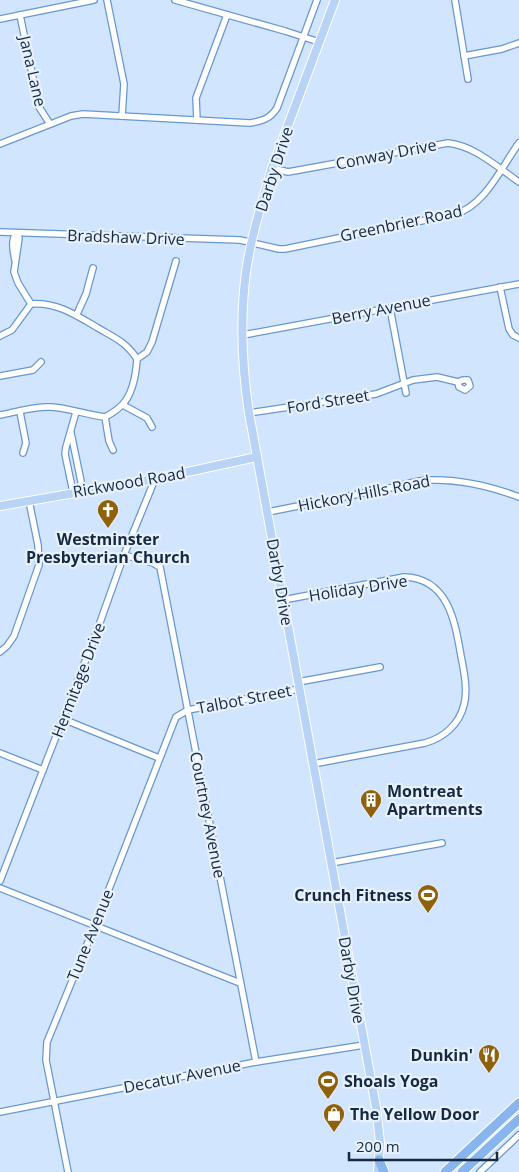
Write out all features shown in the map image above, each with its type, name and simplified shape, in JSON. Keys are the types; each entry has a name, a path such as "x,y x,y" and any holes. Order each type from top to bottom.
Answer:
{"highway":[{"path":"445,1172 519,1103"},
{"path":"462,1172 519,1119"},
{"path":"379,1160 384,1172"}],"main road":[{"name":"Darby Drive","path":"335,0 272,168 246,271 243,335 249,413 378,1118 380,1142 378,1172"},
{"name":"Rickwood Road","path":"0,506 257,457"}],"street":[{"path":"0,19 94,0"},
{"path":"107,0 124,84 122,116"},
{"path":"175,0 319,42"},
{"path":"0,144 71,116 83,114 250,123 263,121 269,118 277,108 317,0"},
{"path":"455,0 468,79"},
{"path":"196,120 196,98 227,14"},
{"name":"Jana Lane","path":"20,15 39,107 50,124"},
{"path":"464,56 502,49 519,43"},
{"name":"Conway Drive","path":"272,168 288,172 448,143 466,147 519,182"},
{"name":"Greenbrier Road","path":"252,242 285,249 461,213 476,203 502,170 519,143"},
{"name":"Bradshaw Drive","path":"0,232 240,240 252,242"},
{"path":"16,233 13,238 12,249 15,262 14,272 30,304"},
{"path":"137,359 147,352 152,342 176,261"},
{"path":"77,314 86,294 93,268"},
{"name":"Berry Avenue","path":"243,335 519,284"},
{"path":"500,287 509,329 519,338"},
{"path":"0,415 40,406 105,417 123,405 130,393 136,375 137,359 123,342 77,314 50,305 30,304"},
{"path":"0,336 12,330 30,304"},
{"path":"390,308 406,393"},
{"path":"0,376 33,370 41,362"},
{"name":"Ford Street","path":"249,413 376,394 404,382 437,377 458,382"},
{"path":"123,405 147,418 152,427"},
{"path":"20,412 26,443 22,453"},
{"path":"73,492 65,454 76,412"},
{"path":"105,417 109,441 113,450"},
{"path":"71,433 83,490"},
{"name":"Hermitage Drive","path":"0,881 154,478"},
{"name":"Hickory Hills Road","path":"268,512 389,489 412,481 464,482 519,496"},
{"path":"0,652 14,636 40,565 30,500"},
{"name":"Courtney Avenue","path":"124,555 153,563 160,567 256,1062"},
{"name":"Holiday Drive","path":"283,600 410,577 433,586 445,600 453,616 459,646 465,682 465,700 459,717 448,732 424,743 313,764"},
{"name":"Talbot Street","path":"188,710 380,667"},
{"name":"Tune Avenue","path":"68,1172 46,1060 47,1042 176,717 188,710"},
{"path":"63,718 159,758"},
{"path":"0,753 43,770"},
{"path":"331,863 442,843"},
{"path":"0,888 240,982"},
{"name":"Decatur Avenue","path":"0,1112 256,1062 364,1045"},
{"path":"491,1130 506,1147"},
{"path":"480,1172 519,1135"}],"place":[{"name":"Westminster Presbyterian Church","path":"108,529"},
{"name":"Montreat Apartments","path":"371,819"},
{"name":"Crunch Fitness","path":"428,914"},
{"name":"Dunkin'","path":"489,1074"},
{"name":"Shoals Yoga","path":"328,1100"},
{"name":"The Yellow Door","path":"334,1133"}]}
